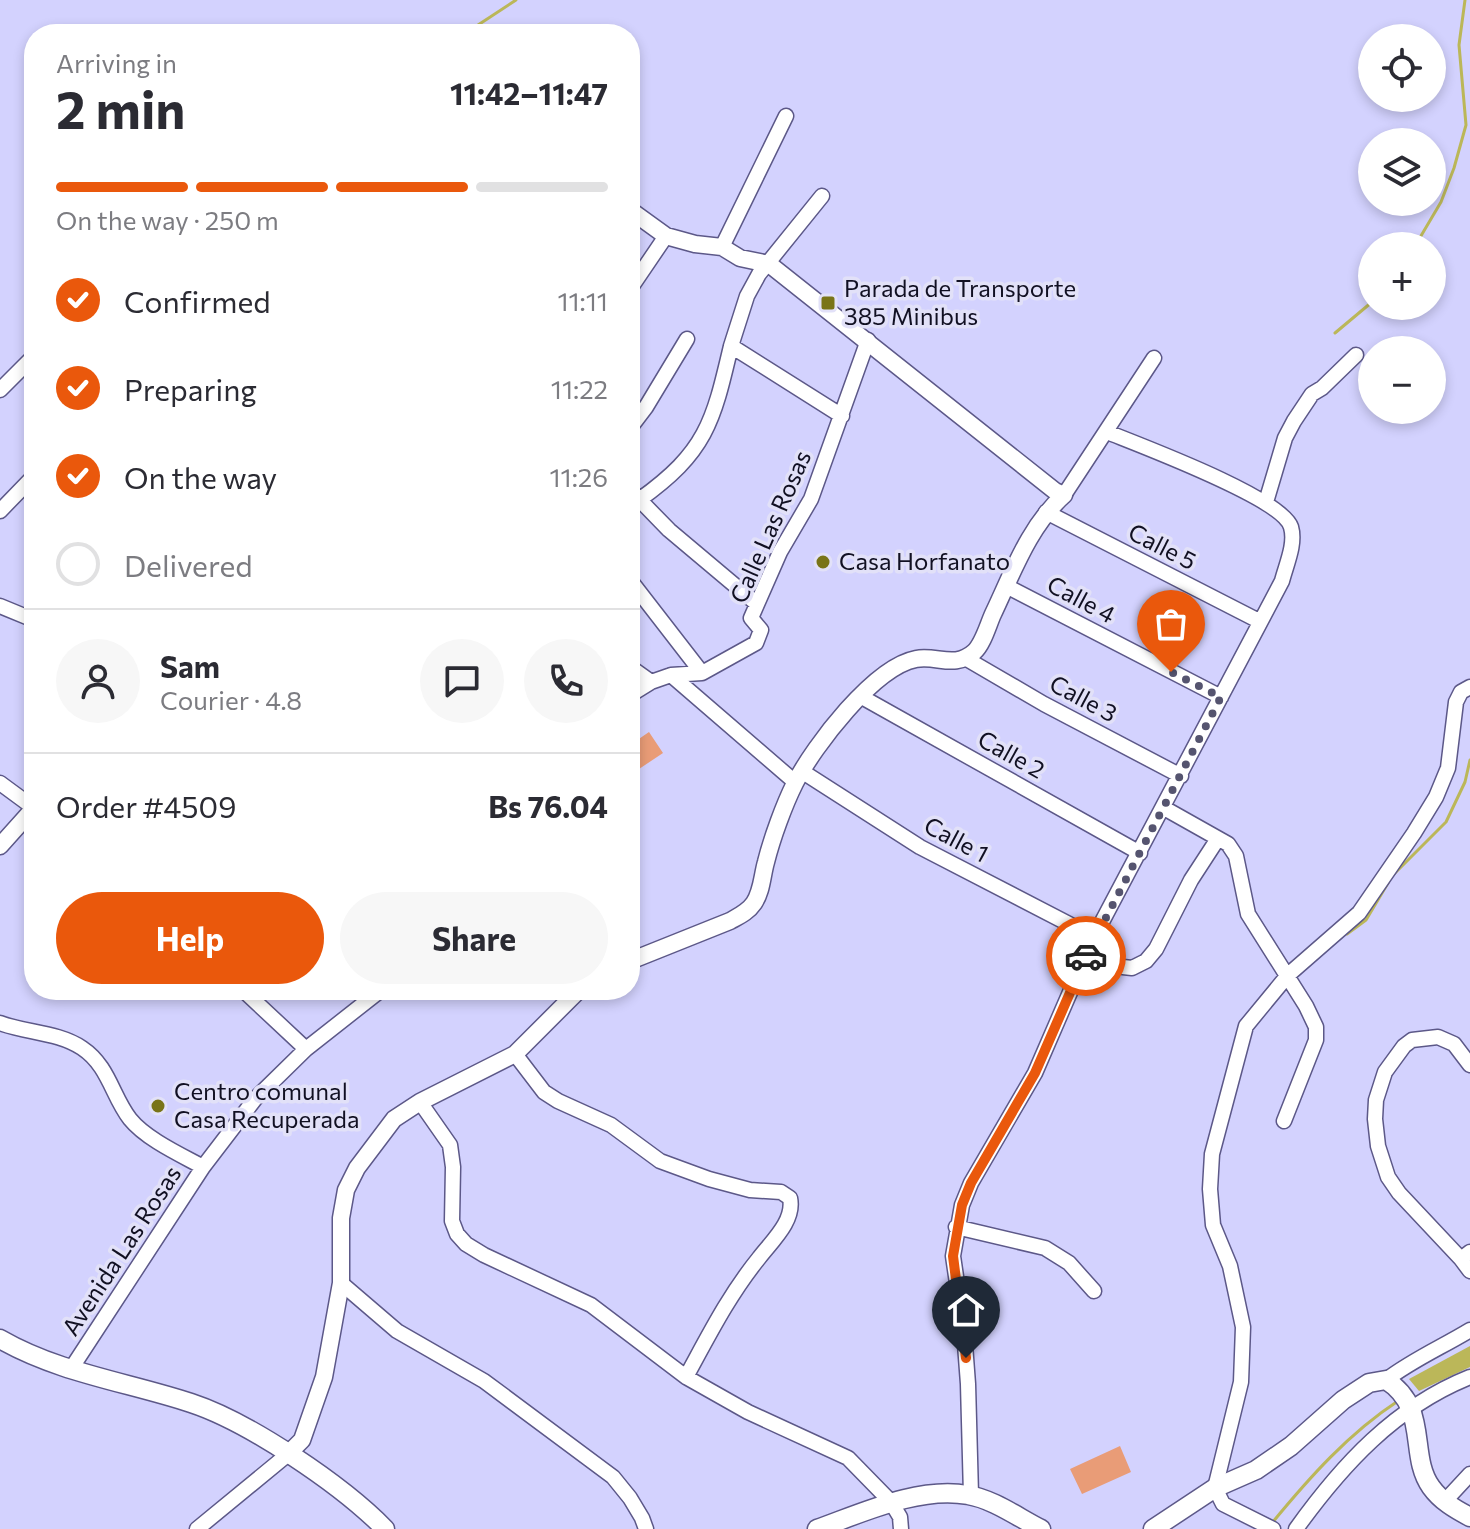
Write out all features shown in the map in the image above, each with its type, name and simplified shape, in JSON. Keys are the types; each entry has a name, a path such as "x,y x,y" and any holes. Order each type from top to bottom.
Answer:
{"main road":[{"path":"0,1339 20,1351 193,1404 238,1424 355,1501 385,1529"},
{"path":"1153,1529 1215,1488 1256,1470 1369,1383 1400,1394 1429,1485 1444,1502 1470,1517"},
{"path":"817,1529 891,1502 946,1493 971,1495 1041,1529"}],"street":[{"path":"722,247 786,116"},
{"path":"640,492 664,482 692,454 712,420 747,296 759,274 822,196"},
{"path":"640,217 666,236 722,247 740,258 769,264 1064,495"},
{"path":"640,274 666,236"},
{"path":"640,415 687,339"},
{"name":"Calle Las Rosas","path":"640,689 671,675 702,673 756,643 761,630 751,618 780,552 811,499 868,340"},
{"path":"731,346 842,416"},
{"path":"1266,502 1285,438 1294,421 1312,394 1356,355"},
{"path":"640,957 730,921 754,904 772,840 799,777 832,728 860,696 902,663 920,658 955,662 976,650 1046,512 1064,495 1154,358"},
{"path":"0,390 24,366"},
{"path":"971,1495 968,1384 953,1256 956,1227 971,1183 1035,1073 1091,944 1282,581 1291,549 1291,527 1283,514 1266,502 1188,465 1107,432"},
{"path":"0,511 24,486"},
{"path":"640,501 669,530 757,604"},
{"name":"Calle 5","path":"1046,512 1259,621"},
{"name":"Calle 4","path":"1006,586 1221,697"},
{"path":"640,593 702,673"},
{"path":"0,606 24,616"},
{"name":"Calle 3","path":"965,658 1044,704 1181,776"},
{"path":"640,674 651,682"},
{"name":"Calle 1","path":"671,675 799,777 1091,944 1123,967 1132,968 1146,961 1156,949 1191,880 1217,840"},
{"path":"1273,1529 1223,1504 1215,1488 1241,1382 1243,1327 1230,1266 1213,1225 1210,1189 1212,1154 1246,1026 1288,975 1359,913 1414,833 1436,797 1448,768 1456,702 1461,692 1470,687"},
{"name":"Calle 2","path":"860,696 1140,853"},
{"path":"0,783 24,801"},
{"path":"1164,808 1217,840 1224,840 1236,856 1248,914 1256,931 1288,975 1316,1027 1316,1040 1284,1121"},
{"path":"0,846 24,819"},
{"path":"254,1000 306,1049 368,1000"},
{"path":"197,1529 302,1440 320,1391 336,1320 341,1283 341,1218 346,1190 380,1135 394,1119 420,1102 515,1054 569,1000"},
{"path":"0,1023 16,1029 64,1037 85,1049 101,1064 131,1120 165,1147 203,1167"},
{"path":"1467,1261 1399,1193 1388,1177 1378,1146 1375,1119 1376,1100 1385,1072 1412,1040 1438,1037 1454,1044 1470,1065"},
{"name":"Avenida Las Rosas","path":"71,1369 203,1167 255,1099 306,1049"},
{"path":"515,1054 544,1092 611,1125 660,1161 709,1179 750,1190 781,1192 790,1198 791,1212 784,1226 733,1290 686,1377"},
{"path":"420,1102 450,1145 453,1167 452,1221 457,1234 466,1244 591,1305 686,1377 748,1412 848,1458 891,1502 900,1517 901,1529"},
{"path":"956,1227 1045,1248 1069,1263 1094,1291"},
{"path":"341,1283 397,1331 484,1381 613,1477 636,1508 646,1529"},
{"path":"1296,1529 1330,1482 1365,1445 1400,1394 1408,1363 1470,1330"},
{"path":"1400,1394 1431,1395 1470,1377"},
{"path":"1444,1502 1470,1474"}],"shaded area":[{"path":"649,732 663,753 640,768 640,738"},
{"path":"1470,1346 1470,1367 1419,1391 1409,1379"},
{"path":"1120,1446 1131,1472 1082,1494 1070,1469"}],"waterway":[{"path":"480,24 516,0"},
{"path":"1423,232 1441,202 1466,125 1459,45 1465,0"},
{"path":"1335,333 1358,314"},
{"path":"1392,876 1446,822 1465,782 1470,760"},
{"path":"1347,934 1366,920 1388,883"},
{"path":"1272,1523 1330,1457 1398,1401"}],"way so far":[{"path":"1086,956 1221,697 1171,672"}],"place":[{"name":"Parada de Transporte 385 Minibus","path":"828,303"},
{"name":"Casa Horfanato","path":"823,562"},
{"name":"Centro comunal Casa Recuperada","path":"158,1106"}],"route":[{"path":"966,1358 953,1256 962,1205 971,1183 1035,1073 1086,956"}]}
